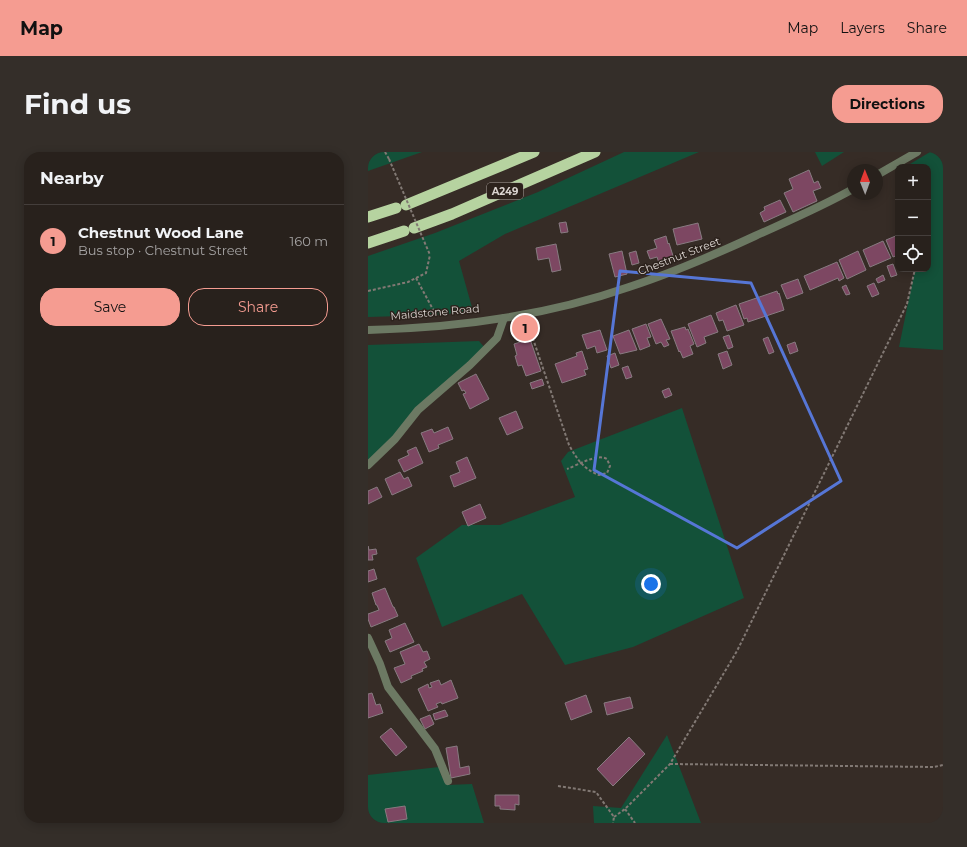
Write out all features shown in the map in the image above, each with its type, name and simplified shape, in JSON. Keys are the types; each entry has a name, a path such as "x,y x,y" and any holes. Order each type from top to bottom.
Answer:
{"highway":[{"name":"A249","path":"368,217 401,206 534,152"},
{"name":"A249","path":"368,243 452,214 595,152"}],"street":[{"path":"883,172 917,152"},
{"name":"Chestnut Street","path":"504,318 582,301 629,288 719,253 825,205 847,192"},
{"path":"368,465 395,439 418,410 470,365 497,338 504,318"},
{"name":"Maidstone Road","path":"368,330 465,324 504,318"},
{"path":"368,638 380,664 388,688 435,749 448,781"}],"path":[{"path":"368,291 408,282 426,273 430,254 385,152"},
{"path":"613,823 614,817 625,809 670,764 737,651 907,304 914,272"},
{"path":"416,278 436,315"},
{"path":"524,314 569,444 581,464 587,470 599,475 606,473 610,466 607,458 599,456 581,464 567,469"},
{"path":"670,764 934,768 943,765"},
{"path":"558,786 596,792 614,817"},
{"path":"625,809 636,823"}],"highlighted area":[{"path":"620,271 751,283 841,481 737,548 594,470"}],"green space":[{"path":"368,152 422,152 368,171"},
{"path":"624,152 699,152 505,234 459,261 473,311 437,315 368,317 368,256 435,233 538,192"},
{"path":"815,152 844,152 822,166"},
{"path":"930,152 943,152 943,350 899,347 914,272 931,272 931,164 910,164"},
{"path":"479,341 485,348 368,462 368,345"},
{"path":"682,408 744,598 633,647 565,665 522,594 442,627 416,558 462,525 500,525 575,497 561,461 568,452"},
{"path":"667,735 701,823 594,823 593,806 621,808"},
{"path":"439,767 441,775 448,785 472,784 484,823 368,823 368,775","holes":["405,806 407,819 388,822 385,809"]}],"building":[{"path":"809,170 814,183 818,181 821,188 813,191 817,201 793,212 784,193 793,189 789,179"},
{"path":"780,200 786,212 764,222 760,213 765,210 764,207"},
{"path":"566,222 568,232 561,233 559,223"},
{"path":"698,223 702,239 677,245 673,229"},
{"path":"666,236 674,259 659,263 657,257 650,259 647,251 657,248 654,240"},
{"path":"895,236 895,256 893,257 886,240"},
{"path":"883,241 891,258 870,267 863,250"},
{"path":"556,244 561,270 552,272 549,258 538,260 536,248"},
{"path":"622,251 627,274 615,277 609,254"},
{"path":"636,251 639,263 632,265 629,253"},
{"path":"858,251 866,270 847,279 839,260"},
{"path":"837,262 844,278 839,281 838,278 810,290 804,276"},
{"path":"893,264 897,275 891,277 887,266"},
{"path":"883,275 885,280 878,283 876,279"},
{"path":"798,279 803,293 787,299 781,285"},
{"path":"874,283 879,294 872,297 867,286"},
{"path":"846,285 850,294 846,295 842,287"},
{"path":"777,291 784,310 748,322 747,318 744,319 739,304"},
{"path":"736,305 744,325 727,331 723,320 719,321 716,313"},
{"path":"711,315 718,332 704,337 706,343 697,347 688,324"},
{"path":"661,319 670,339 666,340 669,345 664,347 661,342 656,344 648,324"},
{"path":"646,324 651,337 647,338 650,346 640,350 632,329"},
{"path":"685,327 686,330 688,329 694,344 690,346 693,354 683,358 680,351 679,352 671,331"},
{"path":"600,330 607,350 597,353 595,346 587,349 582,335"},
{"path":"629,330 637,350 620,354 613,336"},
{"path":"729,335 733,347 728,349 723,337"},
{"path":"768,337 774,352 769,354 763,339"},
{"path":"530,339 541,371 526,376 522,365 518,366 514,344"},
{"path":"795,342 798,351 790,354 787,345"},
{"path":"582,351 588,369 584,370 586,375 562,383 555,364 577,356 576,353"},
{"path":"727,351 732,365 723,369 718,354"},
{"path":"615,353 619,365 611,368 607,356"},
{"path":"628,366 632,377 626,379 622,368"},
{"path":"476,374 489,399 470,409 463,394 466,393 464,390 462,391 458,383"},
{"path":"542,379 544,385 532,389 530,383"},
{"path":"669,388 672,395 665,398 662,391"},
{"path":"516,411 523,428 507,435 499,418"},
{"path":"448,427 453,439 438,445 439,448 429,452 421,433 432,429 434,433"},
{"path":"416,447 423,463 404,472 398,460 409,455 407,451"},
{"path":"467,457 476,478 454,487 450,476 460,472 456,462"},
{"path":"400,472 404,479 408,477 412,486 392,495 385,479"},
{"path":"377,487 382,497 368,504 368,491"},
{"path":"480,504 486,518 468,526 462,512"},
{"path":"368,546 369,550 376,549 377,554 372,555 373,560 368,560"},
{"path":"374,569 377,579 368,582 368,571"},
{"path":"385,588 398,616 371,627 368,614 379,610 372,593"},
{"path":"405,623 414,642 390,652 385,641 392,638 389,630"},
{"path":"419,644 423,652 427,651 430,659 424,662 427,667 422,669 423,671 411,676 412,678 401,683 394,668 405,664 400,652"},
{"path":"439,680 441,685 451,680 458,698 442,704 441,702 436,704 438,707 428,711 418,689 428,684 429,688 432,687 430,683"},
{"path":"372,693 376,705 380,704 383,713 368,718 368,694"},
{"path":"586,695 592,712 571,720 565,703"},
{"path":"630,697 633,708 607,715 604,703"},
{"path":"445,710 448,716 435,720 433,714"},
{"path":"430,715 434,724 425,729 420,719"},
{"path":"391,728 407,747 396,756 380,737"},
{"path":"629,737 645,754 613,786 597,769"},
{"path":"457,746 460,768 469,766 470,774 451,778 446,748"},
{"path":"495,795 519,795 519,805 515,804 515,810 500,809 500,806 495,806"},
{"path":"405,806 407,819 388,822 385,809"}],"place":[{"name":"Chestnut Wood Lane","path":"525,328"}]}
